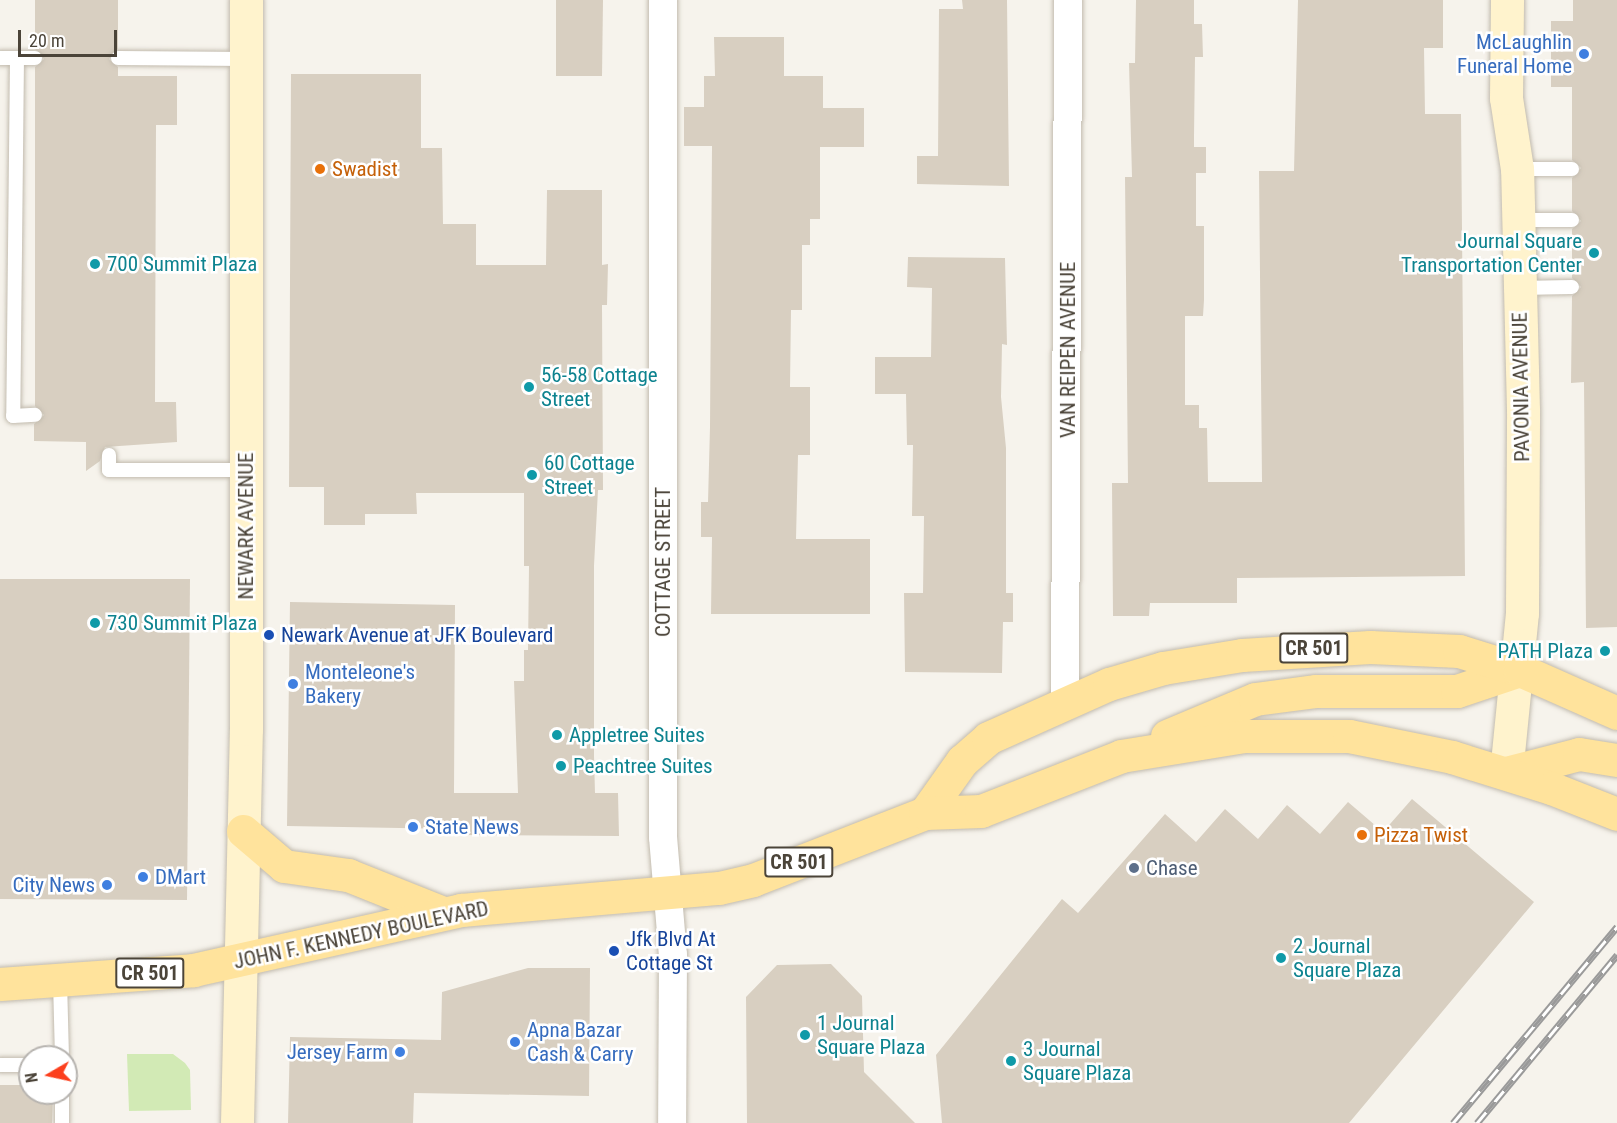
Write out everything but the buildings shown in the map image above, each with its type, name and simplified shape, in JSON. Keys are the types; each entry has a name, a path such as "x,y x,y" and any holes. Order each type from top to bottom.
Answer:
{"main road":[{"name":"NEWARK AVENUE","path":"237,1123 243,831 246,470 246,0"},
{"name":"PAVONIA AVENUE","path":"1506,774 1520,670 1517,169 1506,98 1507,0"},
{"name":"CR 501","path":"925,813 962,761 988,738 1065,700 1163,668 1308,648 1459,651 1520,670 1617,713"},
{"path":"1121,756 1255,699 1316,691 1457,691 1520,670"},
{"name":"JOHN F. KENNEDY BOULEVARD","path":"0,984 60,981 239,961 443,913 719,888 753,880 925,813 981,811 1121,756 1244,736 1349,736 1506,774 1617,814"},
{"path":"1506,774 1579,754 1617,760"},
{"path":"243,831 284,867 348,875 443,913"}],"street":[{"name":"COTTAGE STREET","path":"663,0 663,837 669,891 672,1123"},
{"name":"VAN REIPEN AVENUE","path":"1065,700 1068,0"}],"lane":[{"path":"0,58 35,58"},
{"path":"17,58 13,416 35,416"},
{"path":"118,58 246,59"},
{"path":"1517,169 1572,169"},
{"path":"1517,220 1572,219"},
{"path":"1519,288 1572,286"},
{"path":"109,455 109,470 246,470"},
{"path":"60,981 62,1045"},
{"path":"0,1065 18,1065"},
{"path":"62,1105 62,1123"}],"green space":[{"path":"127,1054 173,1054 185,1063 190,1070 191,1110 129,1111"}],"railway":[{"path":"1453,1123 1617,927"},
{"path":"1477,1123 1617,955"}],"place":[{"name":"McLaughlin Funeral Home","path":"1584,54"},
{"name":"Swadist","path":"320,169"},
{"name":"Journal Square Transportation Center","path":"1594,253"},
{"name":"700 Summit Plaza","path":"95,264"},
{"name":"56-58 Cottage Street","path":"529,387"},
{"name":"60 Cottage Street","path":"532,475"},
{"name":"730 Summit Plaza","path":"95,623"},
{"name":"Newark Avenue at JFK Boulevard","path":"269,635"},
{"name":"PATH Plaza","path":"1605,651"},
{"name":"Monteleone's Bakery","path":"293,684"},
{"name":"Appletree Suites","path":"557,735"},
{"name":"Peachtree Suites","path":"561,766"},
{"name":"State News","path":"413,827"},
{"name":"Pizza Twist","path":"1362,835"},
{"name":"Chase","path":"1134,868"},
{"name":"DMart","path":"143,877"},
{"name":"City News","path":"107,885"},
{"name":"Jfk Blvd At Cottage St","path":"614,951"},
{"name":"2 Journal Square Plaza","path":"1281,958"},
{"name":"1 Journal Square Plaza","path":"805,1035"},
{"name":"Apna Bazar Cash & Carry","path":"515,1042"},
{"name":"Jersey Farm","path":"400,1052"},
{"name":"3 Journal Square Plaza","path":"1011,1061"}]}
